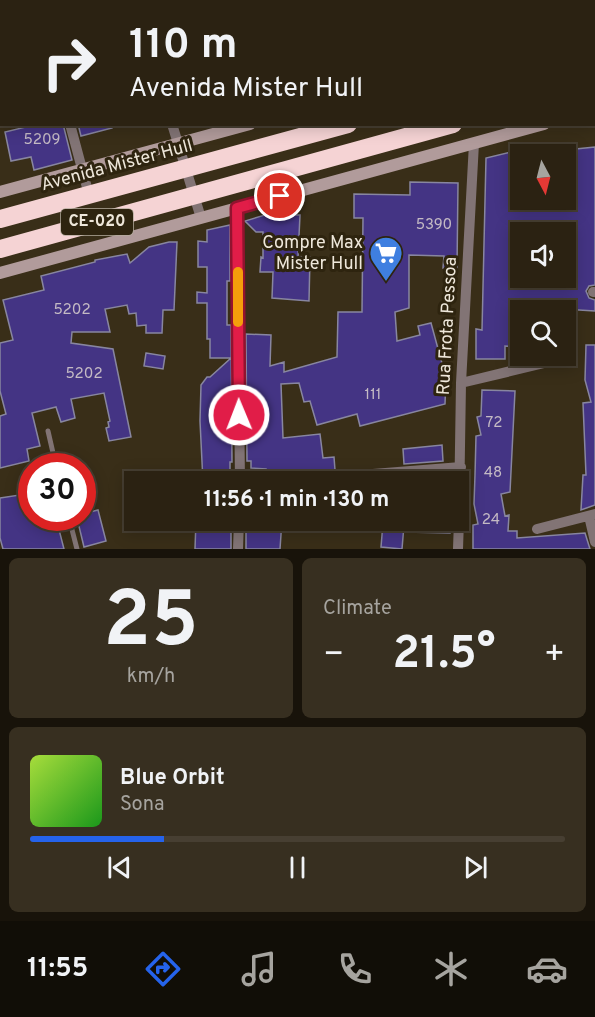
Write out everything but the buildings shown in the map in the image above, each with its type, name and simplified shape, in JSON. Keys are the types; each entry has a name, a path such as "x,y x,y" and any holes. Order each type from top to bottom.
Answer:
{"highway":[{"name":"Avenida Mister Hull","path":"0,219 341,126"},
{"name":"CE-020","path":"0,249 446,126"}],"main road":[{"name":"Avenida Mister Hull","path":"0,192 243,126"},
{"path":"0,273 537,126"}],"street":[{"path":"71,126 89,195"},
{"path":"173,126 201,218"},
{"name":"Rua Frota Pessoa","path":"460,471 461,383 474,143"},
{"path":"237,208 240,471"},
{"path":"461,383 532,366"},
{"path":"410,471 460,467"},
{"path":"537,529 592,515 595,542"},
{"path":"238,549 239,531"},
{"path":"458,549 459,531"}],"lane":[{"path":"48,431 53,453"},
{"path":"72,531 76,549"}],"slow traffic":[{"path":"238,272 238,322"}],"place":[{"name":"Compre Max Mister Hull","path":"386,282"}],"route":[{"path":"239,415 237,208 280,196"}]}
